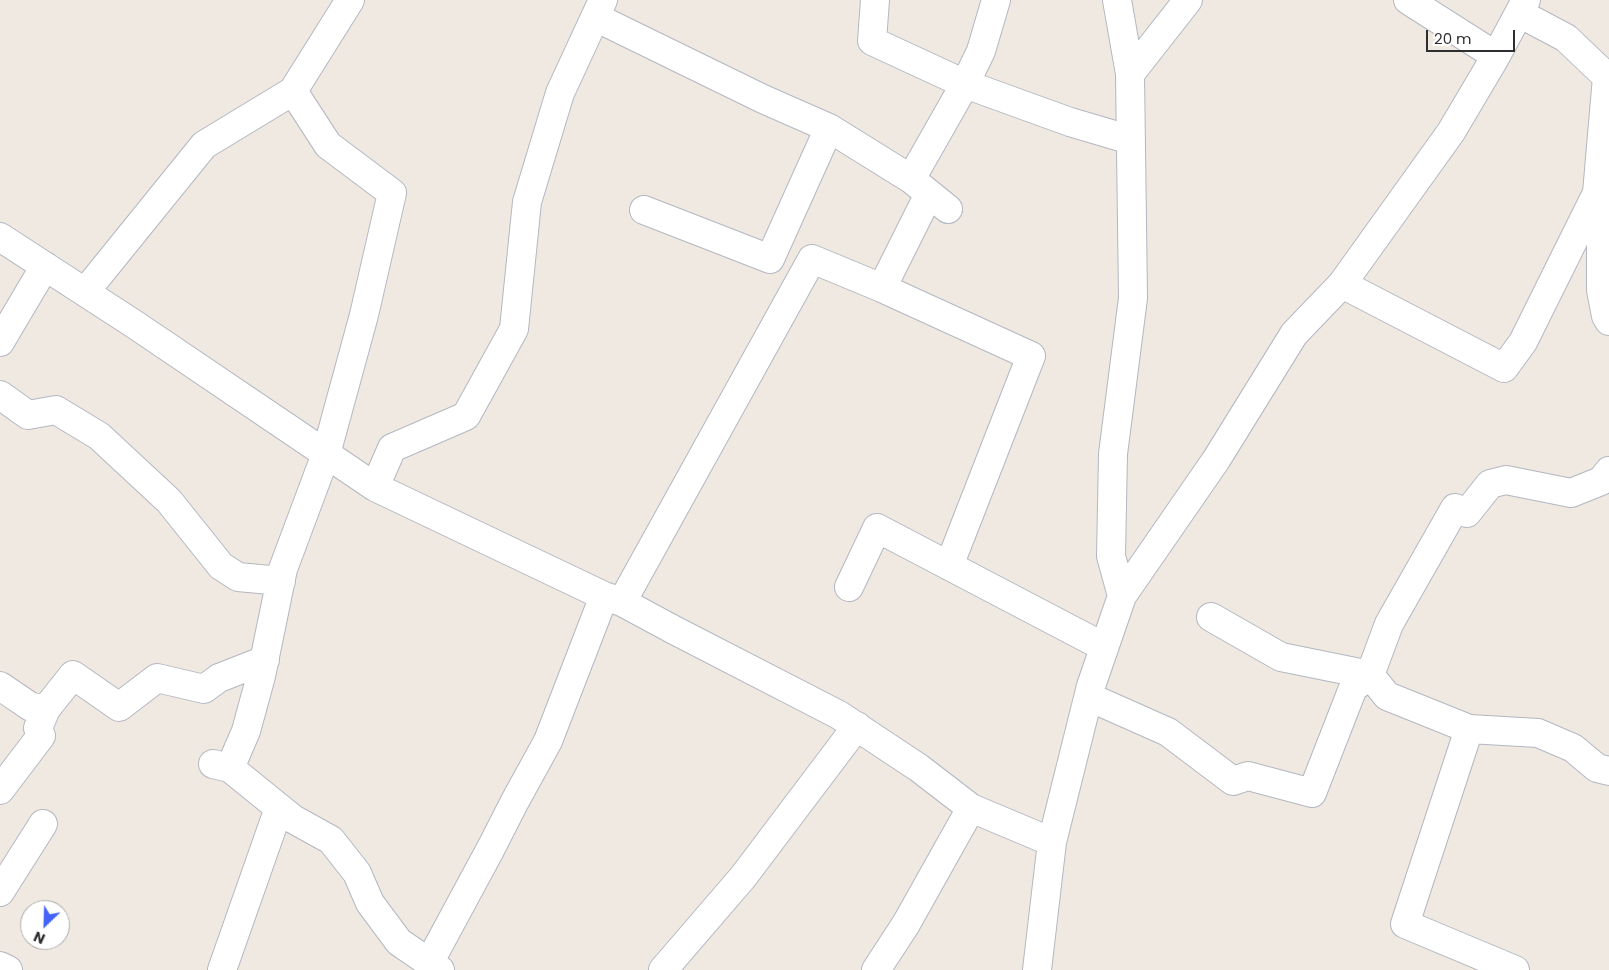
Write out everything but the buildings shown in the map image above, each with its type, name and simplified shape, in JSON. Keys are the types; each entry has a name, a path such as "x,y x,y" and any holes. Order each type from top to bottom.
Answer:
{"street":[{"path":"86,292 204,145 293,91 350,0"},
{"path":"875,0 872,42 965,84 1070,122 1130,140"},
{"path":"882,288 930,194 965,84 980,51 996,0"},
{"path":"1117,0 1130,74 1132,298 1113,454 1110,556 1122,596"},
{"path":"1130,74 1188,0"},
{"path":"1408,0 1496,56"},
{"path":"1037,970 1052,842 1088,697 1122,596 1216,460 1294,334 1342,284 1450,132 1523,7 1566,38 1607,77 1598,193 1601,234 1601,290 1606,316 1609,321"},
{"path":"375,487 392,448 466,416 514,329 527,202 560,93 599,9 763,99 828,128 930,194"},
{"path":"293,91 328,145 392,193 364,315 326,454 283,569 265,660 246,731 221,766 293,819 331,840 357,872 370,904 399,942 434,966 490,850 548,741 613,599 812,259 882,288 1030,356 949,566"},
{"path":"644,210 770,259 828,128"},
{"path":"1342,284 1504,368 1523,342 1598,193"},
{"path":"0,237 86,292 375,487 613,599 840,715 919,768 971,808 1052,842"},
{"path":"0,342 45,266"},
{"path":"0,395 28,415 56,410 99,436 169,500 221,566 238,577 281,581"},
{"path":"1088,697 1168,732 1233,781 1248,776 1312,793 1353,688 1370,675 1389,624 1455,508 1467,513 1490,484 1506,480 1571,493 1601,481 1609,471"},
{"path":"849,587 878,528 1104,646"},
{"path":"1211,617 1281,657 1370,675 1387,696 1469,729 1538,733 1573,748 1597,768 1609,771"},
{"path":"0,790 41,736 38,728 46,710 73,675 119,706 157,678 204,689 219,678 265,660"},
{"path":"0,686 31,707 46,710"},
{"path":"662,970 743,877 856,726"},
{"path":"1469,729 1405,924 1514,970"},
{"path":"222,970 279,808"},
{"path":"876,970 906,924 971,808"},
{"path":"0,892 43,824"},
{"path":"0,966 8,970"}]}
